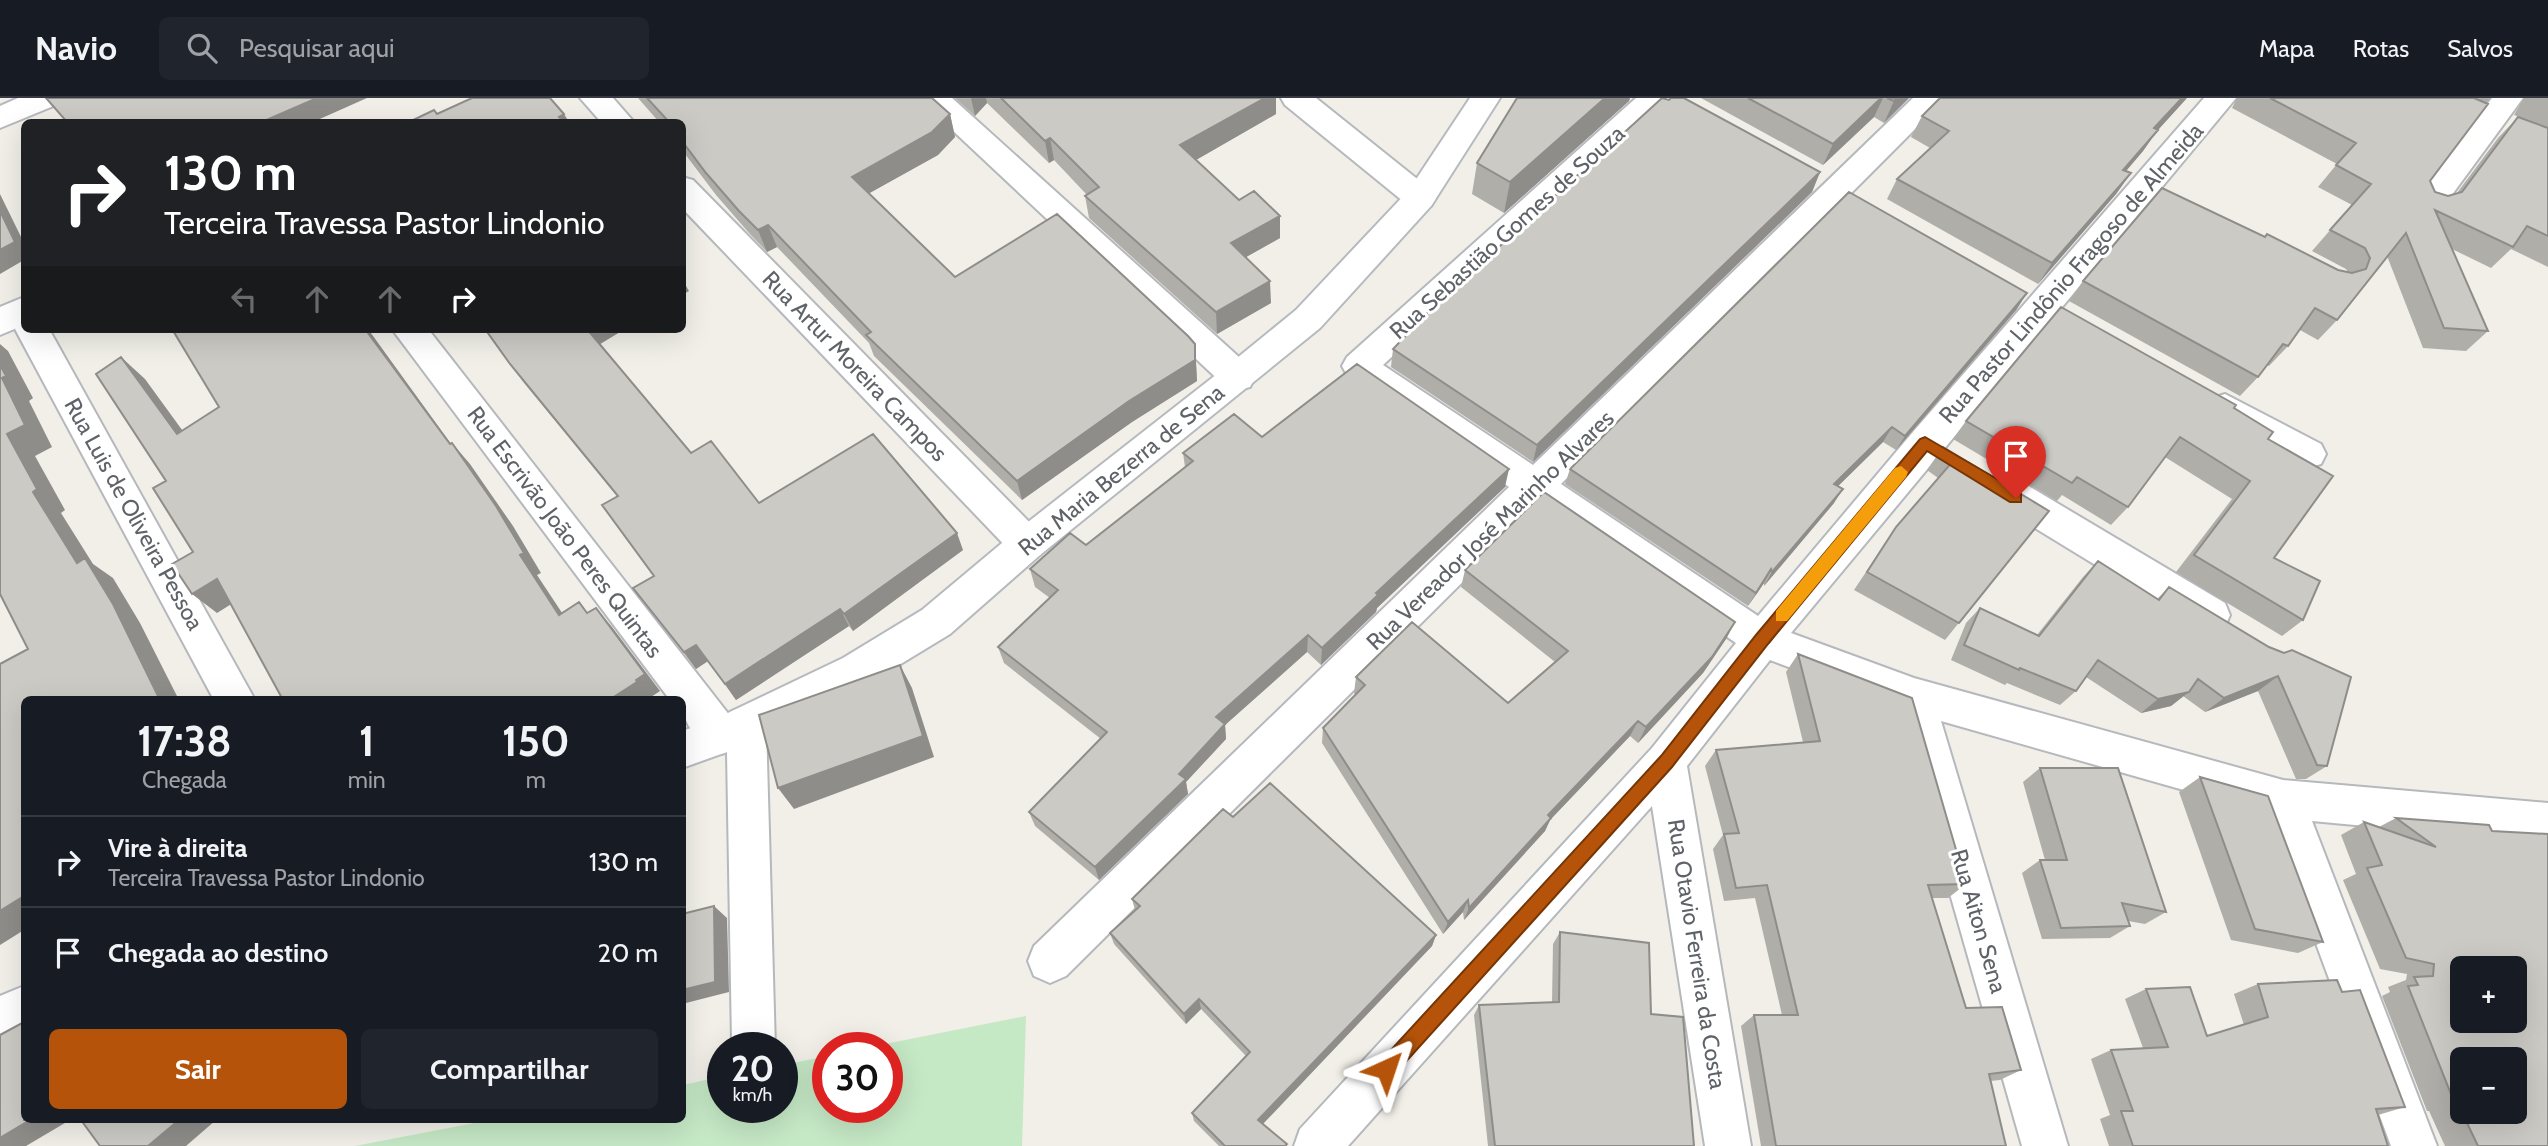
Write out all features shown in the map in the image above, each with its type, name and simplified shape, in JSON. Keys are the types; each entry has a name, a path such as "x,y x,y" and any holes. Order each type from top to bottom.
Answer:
{"street":[{"path":"21,137 3,111 46,98"},
{"path":"595,98 616,119"},
{"path":"933,98 1238,377"},
{"path":"1296,98 1420,198"},
{"name":"Rua Maria Bezerra de Sena","path":"686,748 733,730 857,670 936,622 1027,544 1238,377 1308,319 1420,198 1485,98"},
{"name":"Rua Vereador José Marinho Alvares","path":"1050,961 1931,98"},
{"name":"Rua Pastor Lindônio Fragoso de Almeida","path":"1317,1146 1667,761 1762,639 2042,307 2158,191 2221,98"},
{"name":"Rua Sebastião Gomes de Souza","path":"1534,487 1359,366 1669,100"},
{"path":"2429,203 2505,116 2461,107"},
{"name":"Rua Artur Moreira Campos","path":"686,192 1027,544"},
{"name":"Rua Luis de Oliveira Pessoa","path":"30,333 233,696"},
{"name":"Rua Escrivão João Peres Quintas","path":"413,333 733,730"},
{"path":"2199,394 2308,454"},
{"path":"1925,443 2242,634"},
{"path":"1534,487 1762,639 1913,696 2283,799 2548,823"},
{"name":"Rua Aiton Sena","path":"1913,696 2045,1146"},
{"path":"733,730 754,1032"},
{"name":"Rua Otavio Ferreira da Costa","path":"1667,761 1728,1146"},
{"path":"2283,799 2414,1146"},
{"path":"0,1018 21,1009"}],"green space":[{"path":"1026,1016 1022,1146 355,1146 474,1123 686,1123 686,1084 707,1080 707,1123 798,1123 798,1062 812,1059 812,1123 903,1123 903,1040"}],"building":[{"path":"46,98 317,98 269,119 64,119"},
{"path":"472,98 550,98 564,114 559,117 561,119 415,119 434,110 437,114"},
{"path":"647,98 932,98 950,114 932,132 852,177 955,277 1057,214 1188,336 1195,344 1195,360 1129,401 1017,481 866,335 871,332 768,225 758,230 739,211 686,146 686,119 666,119"},
{"path":"1001,98 1265,98 1180,145 1239,200 1254,191 1280,216 1231,243 1270,281 1216,312 1085,196 1099,187 1050,138 1045,141"},
{"path":"1517,98 1605,98 1510,182 1477,163"},
{"path":"1662,98 1684,98 1820,172 1537,445 1393,349 1431,309"},
{"path":"1748,98 1881,98 1833,144"},
{"path":"1940,98 2182,98 2154,128 2158,130 2123,170 2131,173 2052,263 1897,179 1949,131 1922,116"},
{"path":"2270,98 2474,98 2488,104 2430,181 2435,192 2448,196 2462,192 2518,117 2548,128 2548,236 2527,226 2513,247 2435,210 2488,331 2444,328 2406,233 2337,320 2315,308 2288,346 2283,344 2258,377 2083,281 2162,188 2265,237 2267,234 2338,270 2352,273 2366,269 2370,258 2365,248 2330,230 2371,184 2336,165 2356,143"},
{"path":"1849,192 2027,293 1905,436 1892,427 1834,484 1843,489 1772,572 1771,569 1756,593 1570,469"},
{"path":"0,211 15,242 0,250"},
{"path":"2061,307 2236,405 2234,408 2273,432 2268,439 2333,476 2274,558 2320,581 2303,620 2194,555 2250,481 2180,437 2128,507 2077,477 2072,483 1966,421"},
{"path":"174,333 368,333 450,444 452,443 496,506 524,553 520,555 559,615 579,602 587,613 596,608 645,674 615,696 281,696 217,579 192,594 172,564 193,552 153,488 166,481 96,374 121,357 177,434 219,407"},
{"path":"488,333 590,333 691,453 711,441 759,503 873,434 957,533 844,614 840,609 725,684 696,645 684,652 633,588 654,576 602,505 618,496"},
{"path":"1357,364 1509,469 1376,593 1378,595 1322,648 1308,635 1216,717 1225,724 1179,774 1186,779 1095,867 1029,812 1107,732 998,647 1058,590 1030,569 1070,533 1086,545 1193,461 1183,453 1234,414 1262,437"},
{"path":"0,365 6,376 2,378 25,425 7,434 37,489 33,492 77,563 85,558 113,604 158,696 21,696 21,898 0,911 0,664 28,649 0,594"},
{"path":"1943,447 2049,511 1959,623 1867,572 1896,527 1954,460 1940,451"},
{"path":"1544,492 1735,622 1712,657 1646,727 1638,721 1548,815 1551,818 1469,908 1468,900 1448,922 1323,728 1365,685 1356,677 1412,622 1508,703 1568,651 1465,570"},
{"path":"2098,561 2159,600 2169,587 2269,647 2284,653 2292,650 2351,677 2327,766 2317,765 2278,676 2224,698 2198,679 2189,692 2158,699 2098,660 2076,691 2020,668 2019,670 1964,645 1980,608 2039,636"},
{"path":"1798,654 1912,698 1966,884 1928,885 1966,1008 2002,1007 2021,1070 1989,1074 2006,1146 1776,1146 1754,1015 1798,1015 1767,885 1736,888 1724,834 1739,833 1716,750 1820,741"},
{"path":"900,665 923,736 778,788 759,715"},
{"path":"2040,768 2118,768 2166,912 2122,903 2130,926 2061,928 2040,860 2067,860"},
{"path":"2200,777 2268,796 2323,942 2255,929"},
{"path":"1270,783 1436,935 1258,1120 1287,1144 1285,1146 1225,1146 1192,1113 1250,1052 1199,999 1184,1014 1110,933 1140,906 1132,899 1223,809 1233,817"},
{"path":"2396,818 2489,825 2492,831 2548,834 2548,1146 2478,1146 2468,1124 2527,1124 2527,1047 2450,1047 2450,1091 2408,986 2418,985 2414,977 2433,976 2434,964 2406,958 2367,868 2382,865 2364,822 2436,847"},
{"path":"714,906 715,982 686,989 686,913"},
{"path":"1560,932 1649,943 1651,1014 1683,1017 1694,1146 1495,1146 1479,1005 1559,1002"},
{"path":"2337,980 2342,992 2360,990 2405,1107 2376,1109 2388,1146 2133,1146 2121,1111 2133,1111 2111,1050 2168,1047 2146,989 2190,987 2207,1036 2268,1017 2258,984"},
{"path":"21,1024 21,1123 25,1123 0,1138 0,1035"},
{"path":"83,1123 175,1123 148,1146 100,1146"}],"slow traffic":[{"path":"1782,616 1901,472"}],"route":[{"path":"1386,1069 1667,761 1762,639 1925,443 2016,498"}]}
